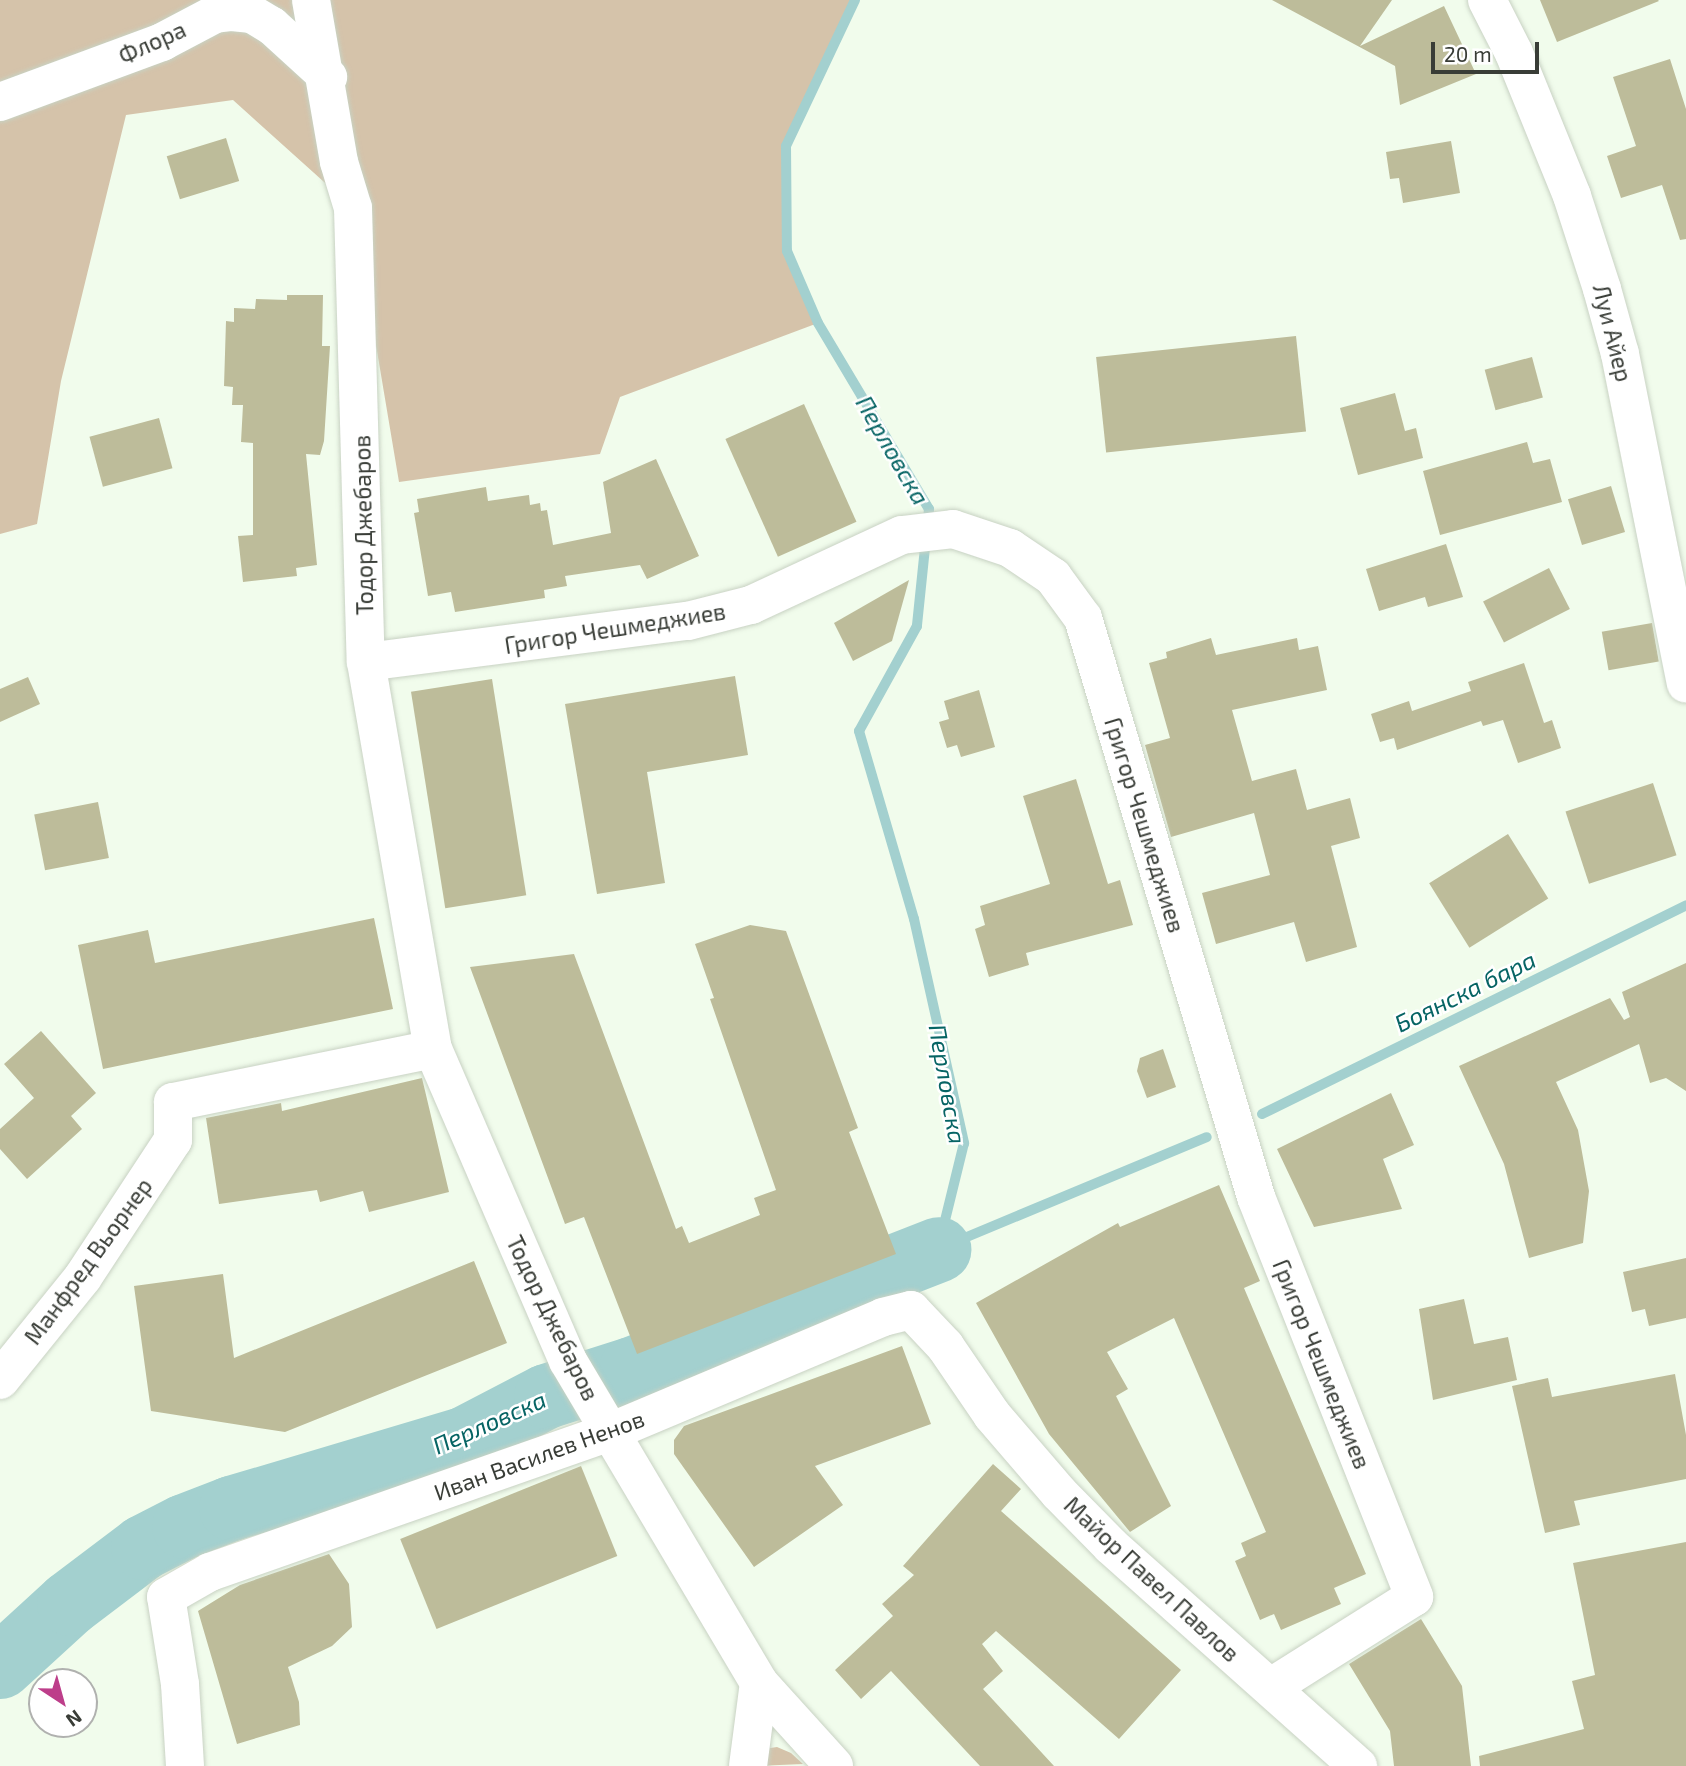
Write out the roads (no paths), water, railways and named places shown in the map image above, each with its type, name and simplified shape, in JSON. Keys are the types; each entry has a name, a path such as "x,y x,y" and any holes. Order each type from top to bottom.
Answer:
{"street":[{"name":"Тодор Джебаров","path":"311,0 328,77 339,162 353,208 366,662 433,1049 573,1371 760,1684 834,1766"},
{"name":"Луи Айер","path":"1487,0 1514,53 1572,196 1602,289 1620,354 1686,683"},
{"name":"Флора","path":"0,102 162,42 215,14 232,12 251,15 272,26 328,77"},
{"name":"Григор Чешмеджиев","path":"366,662 688,621 751,605 902,535 953,529 1010,548 1053,577 1083,618 1256,1197 1414,1597 1271,1687"},
{"name":"Манфред Вьорнер","path":"0,1380 82,1277 173,1140 173,1102 433,1049"},
{"name":"Майор Павел Павлов","path":"912,1310 945,1346 992,1415 1059,1493 1111,1546 1358,1766"},
{"name":"Иван Василев Ненов","path":"185,1766 180,1684 166,1597 210,1572 607,1426 883,1317 912,1310"},
{"path":"748,1766 760,1684"}],"waterway":[{"name":"Перловска","path":"855,0 786,146 787,251 818,323 929,509 917,626 859,731 914,919 964,1143 938,1249"},
{"name":"Боянска бара","path":"1262,1114 1686,905"},
{"name":"Боянска бара","path":"938,1249 1207,1137"},
{"name":"Перловска","path":"0,1666 69,1603 143,1547 184,1526 231,1508 463,1439 546,1396 631,1369 938,1249"}]}
